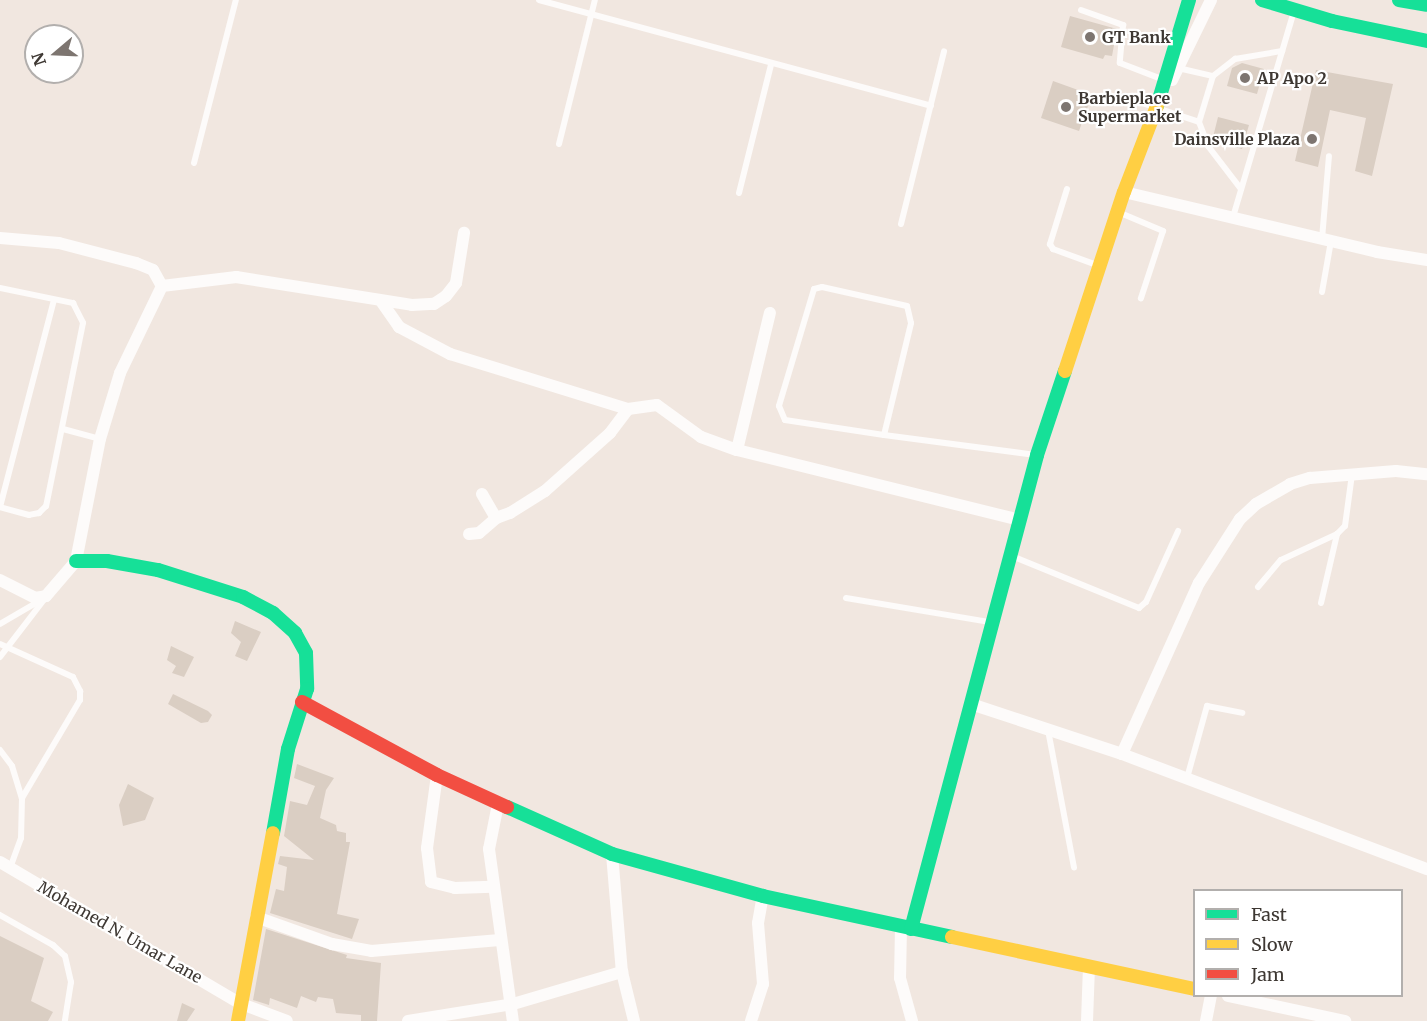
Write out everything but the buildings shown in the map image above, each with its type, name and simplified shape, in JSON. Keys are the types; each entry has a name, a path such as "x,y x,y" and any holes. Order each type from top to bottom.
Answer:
{"street":[{"path":"912,1021 899,970 906,928 974,705 1037,455 1124,192 1157,107 1189,0"},
{"path":"1157,107 1211,0"},
{"path":"1262,0 1294,10 1427,41"},
{"path":"1399,0 1427,5"},
{"path":"1124,192 1327,240 1427,260"},
{"path":"162,286 236,277 381,301 434,304 446,296 456,282 464,233"},
{"path":"0,238 59,243 136,263 153,270 162,286"},
{"path":"0,580 35,598 46,596 76,561 100,439 120,373 162,286"},
{"path":"381,301 399,327 450,354 628,409 657,405 701,437 737,450 1019,520"},
{"path":"737,450 770,313"},
{"path":"469,534 478,533 496,518 546,491 610,432 628,409"},
{"path":"1122,754 1198,584 1240,519 1256,504 1290,484 1352,473 1427,474"},
{"path":"482,494 496,518"},
{"path":"76,561 107,561 158,570 243,597 273,613 295,633 306,653 308,681 288,749 239,1003 238,1021"},
{"path":"302,702 437,775 612,854 763,896 1193,989"},
{"path":"974,705 1122,754 1427,869"},
{"path":"437,775 427,848 431,882 455,888 492,886"},
{"path":"498,804 489,849 500,940 513,1004 513,1021"},
{"path":"612,854 622,972 634,1021"},
{"name":"Mohamed N. Umar Lane","path":"5,865 239,1003 287,1021"},
{"path":"751,1021 763,984 758,923 763,896"},
{"path":"256,916 332,944 371,951 500,940"},
{"path":"1086,1021 1089,967"},
{"path":"408,1021 513,1004 622,972"},
{"path":"1206,1021 1211,997"},
{"path":"1233,997 1345,1021"}],"lane":[{"path":"194,163 236,0"},
{"path":"539,0 771,65 931,106"},
{"path":"559,144 595,0"},
{"path":"1080,10 1123,25 1120,63 1165,80"},
{"path":"1232,218 1294,10"},
{"path":"901,224 944,51"},
{"path":"1241,189 1208,146 1199,122 1213,76 1235,59 1282,51"},
{"path":"740,193 771,65"},
{"path":"1178,68 1213,76"},
{"path":"1124,97 1199,122"},
{"path":"1322,292 1327,240 1329,156"},
{"path":"1067,189 1050,244 1053,249 1100,267"},
{"path":"1118,212 1163,231 1141,298"},
{"path":"884,435 911,323 907,306 822,287 814,289 780,413 785,420 884,435 1037,455"},
{"path":"0,288 73,303 83,323 46,506 39,513 29,514 0,507 54,300"},
{"path":"63,429 100,439"},
{"path":"1258,587 1281,560 1337,534 1345,526 1350,508 1352,473"},
{"path":"1010,555 1139,608 1146,602 1178,531"},
{"path":"1321,603 1337,534"},
{"path":"0,624 46,596"},
{"path":"0,657 46,596"},
{"path":"846,598 994,623"},
{"path":"0,644 73,677 80,691 80,700 22,798"},
{"path":"1186,778 1207,706 1242,713"},
{"path":"1048,730 1074,868"},
{"path":"0,750 12,766 22,798 21,838 5,865"},
{"path":"0,915 53,945 65,956 71,982 65,1021"}],"traffic: fast":[{"path":"1157,106 1189,0"},
{"path":"1262,0 1332,21 1427,41"},
{"path":"1399,0 1427,5"},
{"path":"911,929 1037,455 1065,371"},
{"path":"76,561 107,561 158,570 243,597 273,613 295,633 306,653 307,689 288,749 273,833"},
{"path":"507,807 612,854 763,896 952,937"}],"traffic: slow":[{"path":"1065,371 1124,192 1157,106"},
{"path":"238,1021 273,833"},
{"path":"952,937 1193,989"}],"traffic: jam":[{"path":"302,702 437,775 507,807"}],"place":[{"name":"GT Bank","path":"1090,37"},
{"name":"AP Apo 2","path":"1245,78"},
{"name":"Barbieplace Supermarket","path":"1066,107"},
{"name":"Dainsville Plaza","path":"1312,139"}]}
